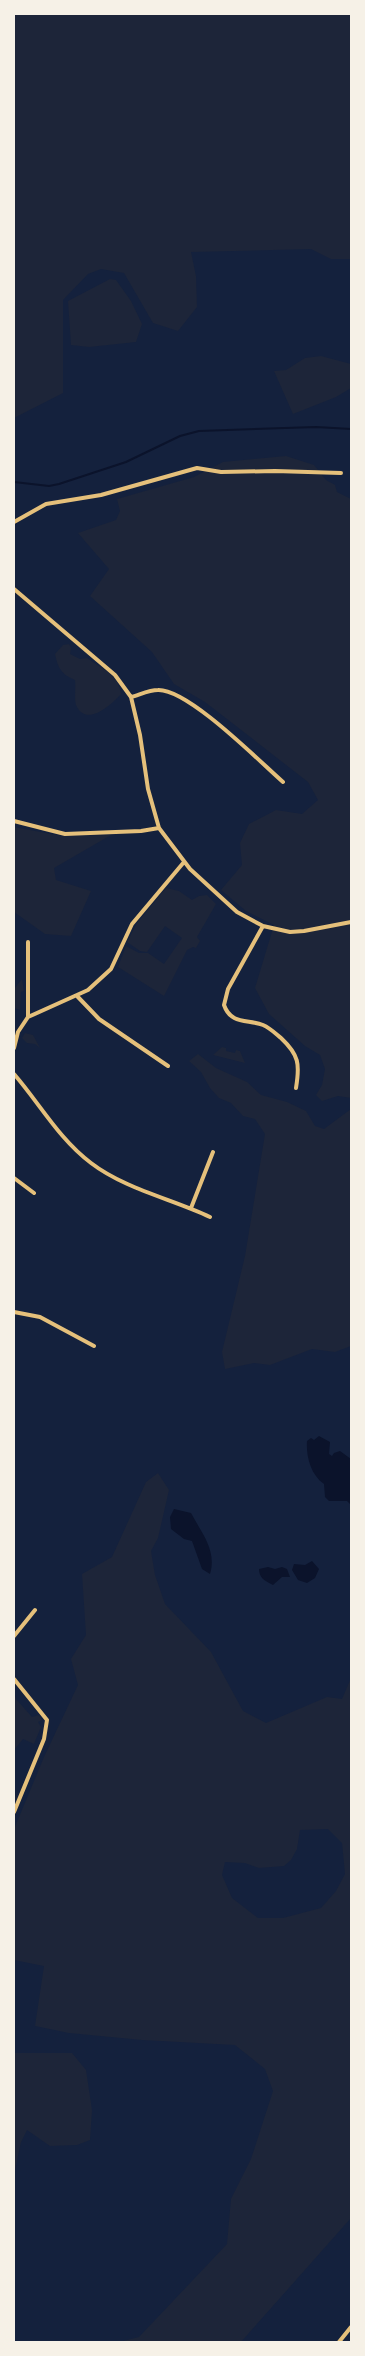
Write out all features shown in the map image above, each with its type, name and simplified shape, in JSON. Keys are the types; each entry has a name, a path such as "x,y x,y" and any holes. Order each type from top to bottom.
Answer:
{"street":[{"path":"14,522 46,504 101,495 197,468 221,472 274,471 341,473"},
{"path":"14,589 115,675 131,697 140,735 148,789 159,828 184,862 237,912 263,926 290,932 304,932 351,922"},
{"path":"131,697 158,690 192,703 283,782"},
{"path":"14,821 65,834 141,831 159,828"},
{"path":"14,1048 18,1032 28,1017 88,990 111,969 132,924 184,862"},
{"path":"263,926 228,989 224,1005 232,1017 241,1022 263,1025 274,1032 288,1045 297,1057 298,1065 296,1088"},
{"path":"28,942 28,1017"},
{"path":"77,996 99,1019 168,1066"},
{"path":"14,1074 63,1138 92,1164 117,1178 210,1217"},
{"path":"191,1208 214,1152"},
{"path":"14,1178 34,1193"},
{"path":"14,1312 40,1317 94,1346"},
{"path":"14,1636 35,1610"},
{"path":"14,1679 47,1720 44,1739 14,1812"},
{"path":"339,2342 351,2328"}],"shaded area":[{"path":"14,14 351,14 351,259 331,259 311,249 191,252 196,276 197,307 178,331 153,323 124,273 101,269 88,274 63,300 63,393 14,418"},
{"path":"110,279 116,280 131,301 142,324 136,342 89,347 71,345 68,301"},
{"path":"321,356 351,364 351,388 336,397 293,414 274,371 286,370 305,358"},
{"path":"286,456 314,465 326,480 335,485 337,492 351,499 351,1098 338,1096 322,1101 316,1095 322,1085 325,1069 320,1055 305,1046 269,1014 255,988 274,925 246,911 221,890 242,865 240,843 249,824 276,810 302,814 318,800 308,782 205,702 174,684 152,652 90,596 109,569 78,533 116,520 120,511 117,499 194,477 223,462"},
{"path":"69,644 71,648 70,654 80,659 87,658 113,677 120,687 121,694 111,704 92,715 86,715 80,712 75,702 75,680 63,673 57,663 55,654 63,645"},
{"path":"14,827 62,836 111,835 54,868 56,880 91,891 71,936 45,934 14,912"},
{"path":"166,888 179,891 192,900 199,896 207,895 216,904 197,937 200,941 196,948 193,947 187,950 164,996 118,967 126,946 139,953 148,953 164,964 182,938 165,926 147,952 140,951 127,942 137,923"},
{"path":"22,979 24,991 21,992 20,1010 14,1008 14,989"},
{"path":"25,1033 33,1035 40,1048 35,1044 27,1043 22,1038"},
{"path":"222,1047 226,1048 226,1051 235,1053 236,1050 240,1051 245,1063 213,1055"},
{"path":"198,1054 216,1068 247,1082 261,1095 287,1102 306,1111 315,1126 324,1129 351,1109 351,1346 335,1352 312,1349 270,1365 254,1363 225,1369 222,1352 245,1256 265,1134 255,1119 243,1116 231,1103 219,1098 210,1088 201,1072 189,1061"},
{"path":"319,1436 330,1442 329,1454 332,1456 334,1453 340,1451 351,1459 351,1505 347,1501 329,1501 325,1497 324,1484 312,1470 308,1458 307,1441 311,1438 314,1440"},
{"path":"158,1473 169,1490 158,1538 151,1551 155,1575 165,1604 211,1652 243,1711 266,1723 327,1697 342,1699 351,1678 351,2218 241,2342 119,2342 139,2337 227,2244 231,2199 251,2159 273,2091 265,2069 235,2045 142,2040 69,2033 35,2026 44,1966 14,1960 14,1829 44,1757 78,1685 71,1659 86,1635 82,1574 112,1557 146,1482","holes":["328,1829 342,1843 345,1874 336,1891 321,1908 283,1918 258,1918 232,1898 222,1875 225,1862 245,1863 259,1868 284,1866 291,1860 297,1849 300,1830"]},
{"path":"174,1509 191,1513 204,1535 212,1557 210,1574 202,1569 192,1541 184,1539 171,1529 170,1517"},
{"path":"312,1561 319,1569 315,1578 307,1583 298,1580 292,1570 294,1564 305,1565"},
{"path":"268,1567 275,1569 282,1567 287,1569 290,1577 282,1577 273,1585 263,1579 259,1572 259,1569"},
{"path":"14,1693 16,1699 32,1717 39,1715 42,1720 38,1722 41,1727 34,1744 23,1739 14,1750"},
{"path":"14,2053 72,2053 86,2070 92,2110 90,2140 77,2145 50,2146 27,2130 21,2142 14,2175"}],"waterway":[{"path":"14,482 49,486 59,484 126,462 180,436 199,431 316,427 351,429"}]}
